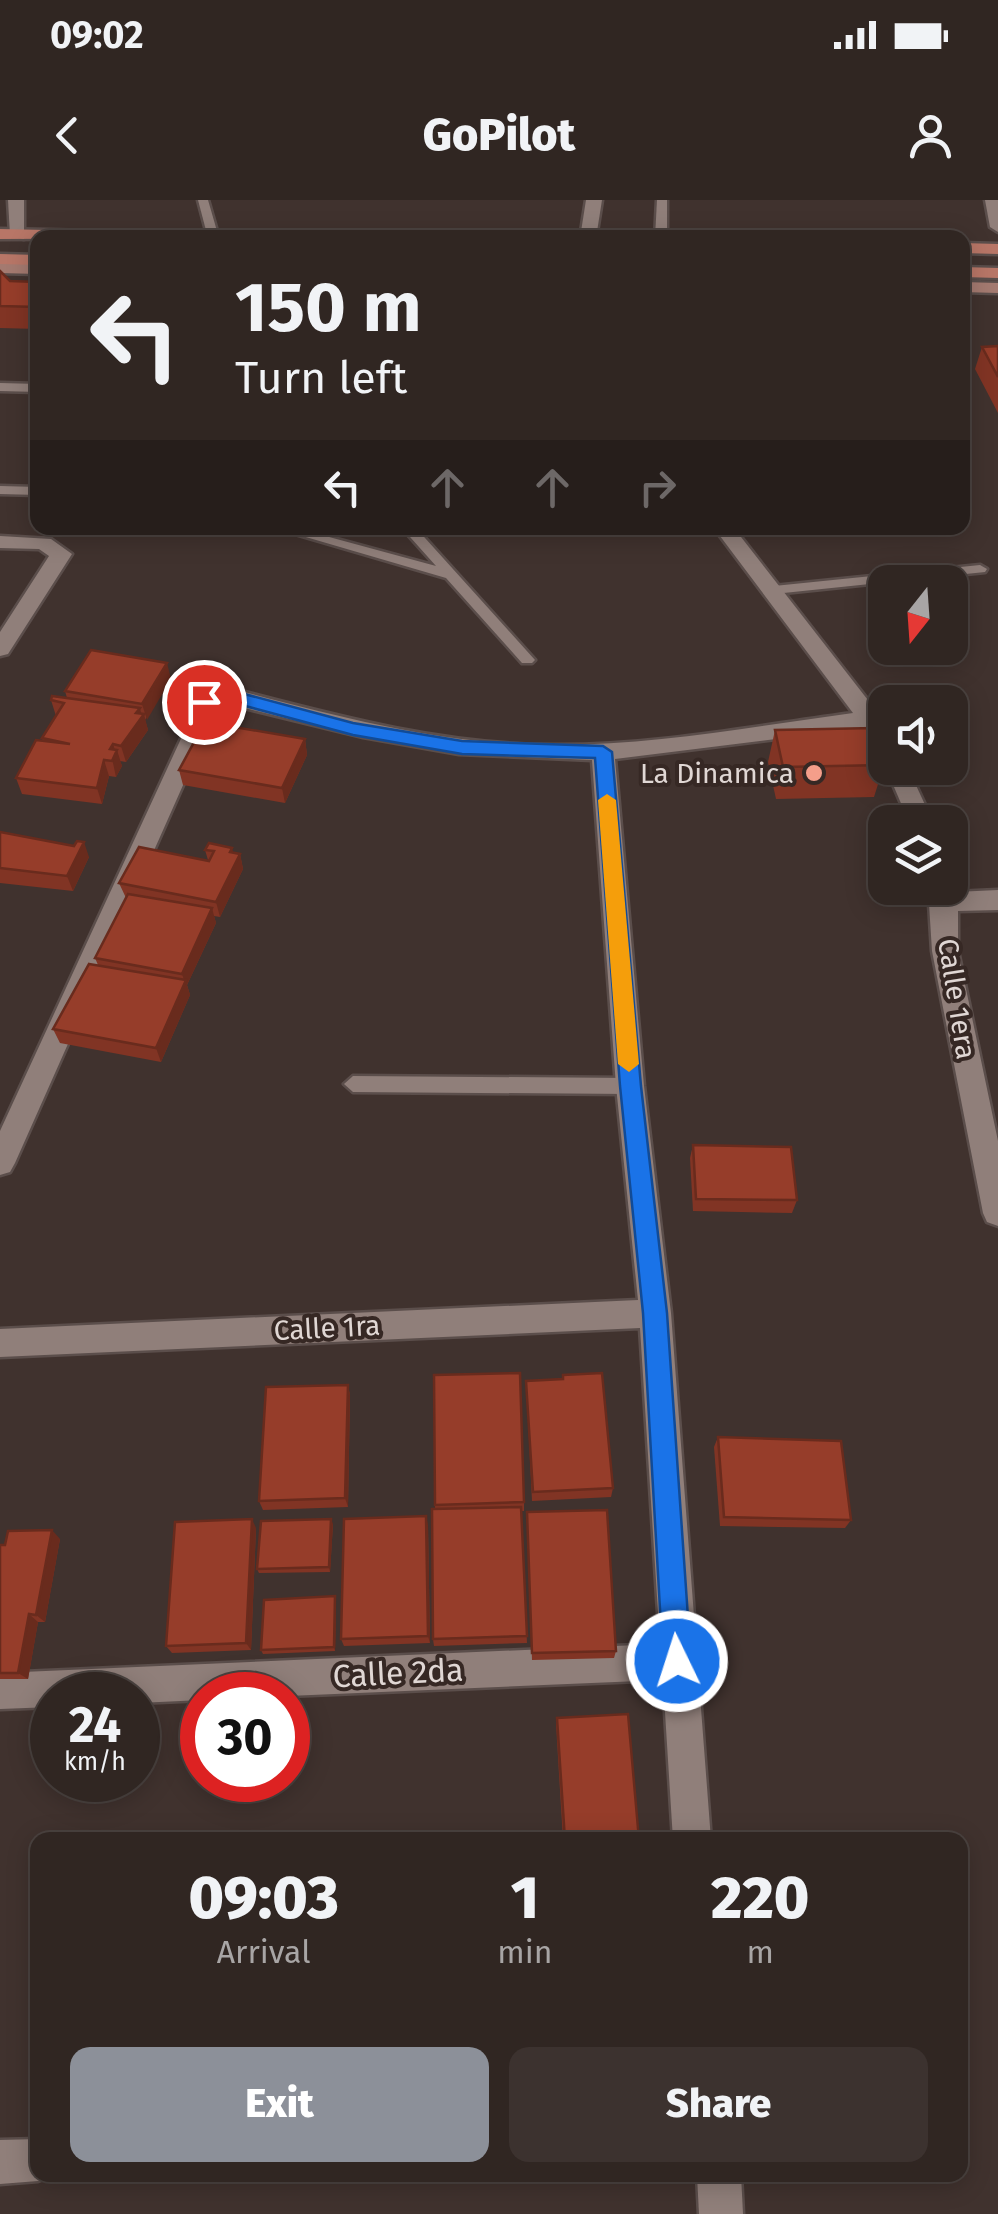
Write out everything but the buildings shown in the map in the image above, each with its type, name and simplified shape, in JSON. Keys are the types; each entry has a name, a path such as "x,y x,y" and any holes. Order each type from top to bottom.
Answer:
{"main road":[{"path":"970,248 998,248"},
{"path":"0,259 30,260"},
{"path":"970,272 998,273"}],"street":[{"path":"9,235 16,200"},
{"path":"589,230 594,200"},
{"path":"994,200 998,227"},
{"path":"0,268 30,269"},
{"path":"970,287 998,288"},
{"path":"730,535 868,715"},
{"path":"0,542 44,543 60,554 0,649"},
{"path":"0,1163 211,696 222,694 353,729 462,748 603,752 868,718"},
{"path":"603,752 630,1086 655,1313 691,1832"},
{"name":"Calle 1era","path":"968,897 998,900"},
{"name":"Calle 1era","path":"943,905 945,951 998,1213"},
{"name":"Calle 1ra","path":"0,1343 655,1313"},
{"name":"Calle 2da","path":"0,1691 677,1661"},
{"path":"0,2162 30,2160"},
{"path":"719,2182 721,2214"}],"lane":[{"path":"203,200 212,230"},
{"path":"661,230 662,200"},
{"path":"0,388 30,388"},
{"path":"0,490 30,491"},
{"path":"307,535 449,575"},
{"path":"415,535 527,660"},
{"path":"774,590 980,569"},
{"path":"353,1084 630,1086"}],"slow traffic":[{"path":"607,800 629,1064"}],"place":[{"name":"La Dinamica","path":"814,773"}],"route":[{"path":"204,702 222,694 353,729 462,748 603,752 630,1086 655,1313 677,1661"}]}
